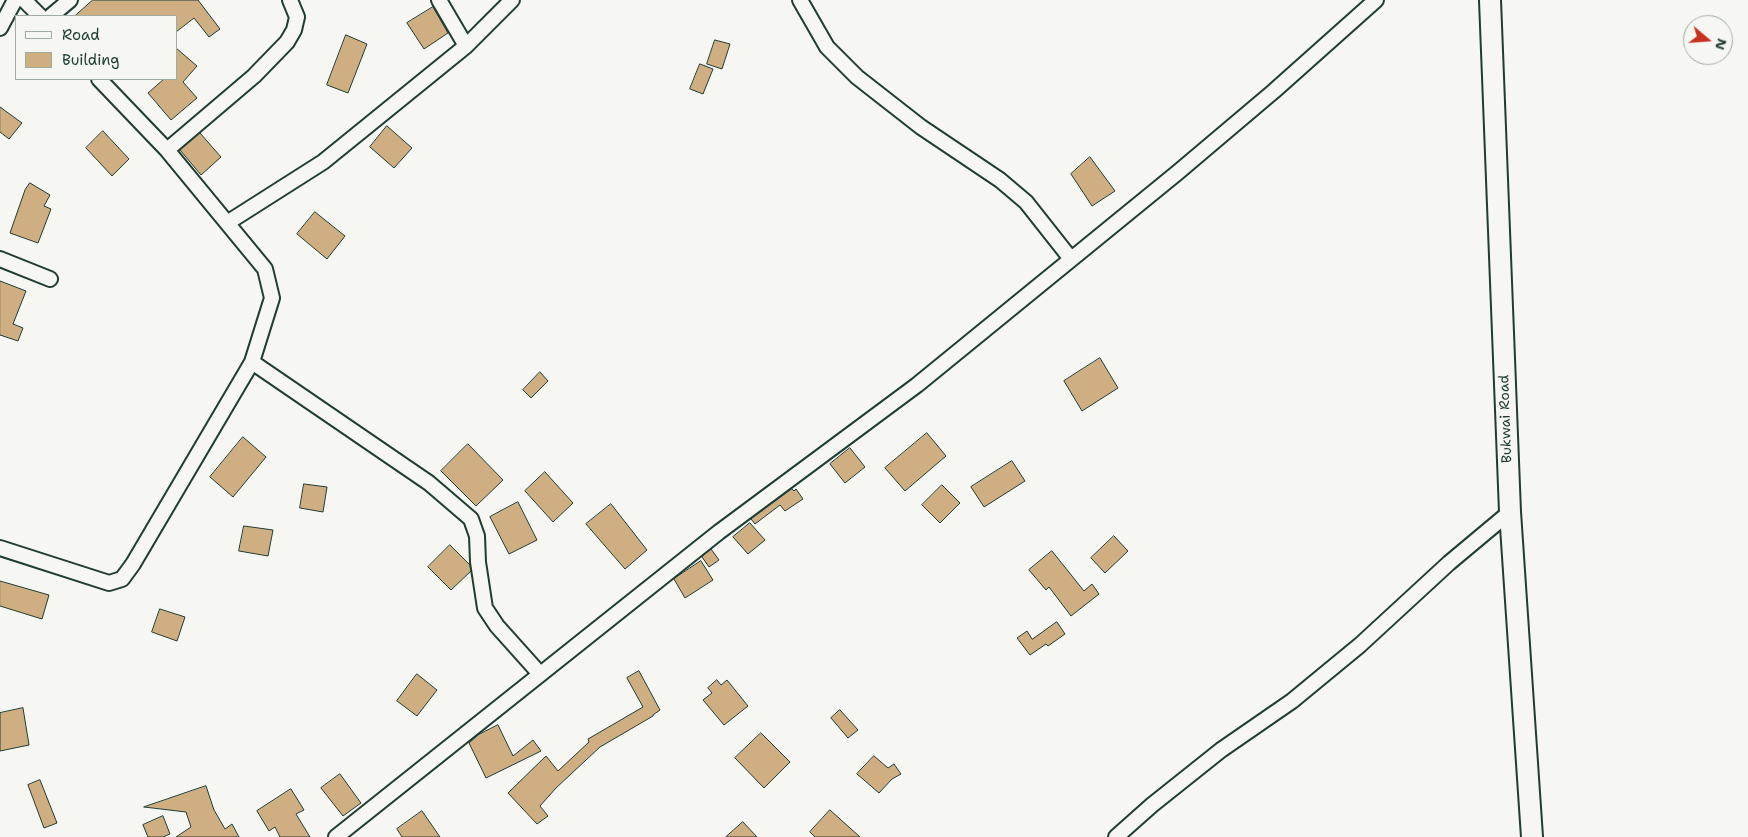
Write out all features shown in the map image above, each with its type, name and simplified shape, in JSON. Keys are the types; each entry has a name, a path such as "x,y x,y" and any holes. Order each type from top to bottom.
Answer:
{"street":[{"path":"0,28 15,0"},
{"path":"24,0 39,15"},
{"path":"52,15 70,0"},
{"path":"166,150 254,76 287,42 294,30 297,17 290,0"},
{"path":"439,0 466,46"},
{"path":"227,223 323,162 466,46 512,0"},
{"path":"800,0 827,47 857,77 922,127 1000,180 1026,202 1071,259"},
{"path":"336,837 718,532 918,385 1214,142 1376,0"},
{"name":"Bukwai Road","path":"1490,0 1510,512 1532,837"},
{"path":"0,548 109,583 122,579 133,564 252,362 272,298 265,269 166,150 100,80"},
{"path":"0,259 50,278"},
{"path":"252,362 430,483 471,519 477,536 478,562 485,608 497,626 540,674"},
{"path":"1116,837 1152,805 1221,750 1292,701 1360,645 1449,563 1510,512"}],"building":[{"path":"93,0 198,0 220,29 209,37 194,18 178,30 178,15 76,15"},
{"path":"433,7 448,33 424,49 407,23"},
{"path":"346,35 367,44 348,93 327,85"},
{"path":"715,40 730,44 722,69 707,64"},
{"path":"178,50 197,66 183,82 197,98 171,120 148,93 163,80 178,80"},
{"path":"700,64 713,69 703,94 690,89"},
{"path":"0,107 22,123 9,139 0,132"},
{"path":"387,126 412,148 394,168 370,147"},
{"path":"103,131 129,159 112,176 86,148"},
{"path":"200,133 221,157 201,175 180,150"},
{"path":"1090,157 1115,191 1092,206 1071,174"},
{"path":"30,183 50,195 44,206 51,209 38,243 10,233 25,190"},
{"path":"315,212 345,236 327,259 297,234"},
{"path":"0,281 26,291 13,324 23,328 18,341 0,335"},
{"path":"1100,358 1118,388 1082,411 1064,381"},
{"path":"540,372 548,381 531,398 523,390"},
{"path":"927,433 946,456 905,491 885,468"},
{"path":"243,437 266,457 233,497 210,477"},
{"path":"468,444 503,480 476,506 441,471"},
{"path":"850,448 865,467 845,483 830,464"},
{"path":"1012,461 1025,481 984,507 971,487"},
{"path":"545,472 573,503 553,522 525,491"},
{"path":"304,484 327,487 323,512 300,508"},
{"path":"942,485 960,503 940,523 922,505"},
{"path":"792,489 794,491 796,489 803,499 785,511 780,505 755,524 751,519"},
{"path":"518,502 537,540 509,554 490,517"},
{"path":"611,504 647,550 625,569 586,524"},
{"path":"750,523 765,540 748,554 733,537"},
{"path":"244,526 273,530 268,556 239,551"},
{"path":"1114,536 1128,551 1105,573 1091,558"},
{"path":"450,545 470,565 471,571 451,590 428,567"},
{"path":"711,549 719,560 709,567 702,557"},
{"path":"1052,551 1084,591 1092,584 1099,594 1071,616 1049,587 1046,590 1029,570"},
{"path":"701,561 713,580 685,598 674,579"},
{"path":"0,581 49,595 42,619 0,606"},
{"path":"160,609 185,617 177,641 152,632"},
{"path":"1057,622 1065,634 1048,646 1046,644 1030,655 1017,638 1027,631 1032,639"},
{"path":"639,671 660,710 600,747 556,788 540,806 548,816 537,824 508,793 546,756 558,771 589,742 588,739 643,707 627,678"},
{"path":"417,674 437,690 417,716 397,701"},
{"path":"717,680 721,685 727,680 748,706 724,725 703,700 712,693 708,688"},
{"path":"23,708 29,745 0,751 0,713"},
{"path":"840,710 858,730 848,738 831,718"},
{"path":"498,725 513,756 533,740 541,751 486,778 469,743 478,735"},
{"path":"761,733 790,762 764,788 735,758"},
{"path":"874,756 888,768 894,764 901,774 892,779 879,793 857,774"},
{"path":"340,774 361,803 343,816 321,788"},
{"path":"40,780 57,823 44,828 28,785"},
{"path":"206,786 214,810 225,829 232,824 239,837 176,837 191,827 186,812 144,807"},
{"path":"291,789 304,810 296,814 310,837 280,837 275,827 269,831 257,811"},
{"path":"830,810 860,837 815,837 810,832"},
{"path":"422,811 440,837 402,837 397,829"},
{"path":"163,816 170,834 163,837 148,837 143,825"},
{"path":"743,822 757,837 726,837"}]}
